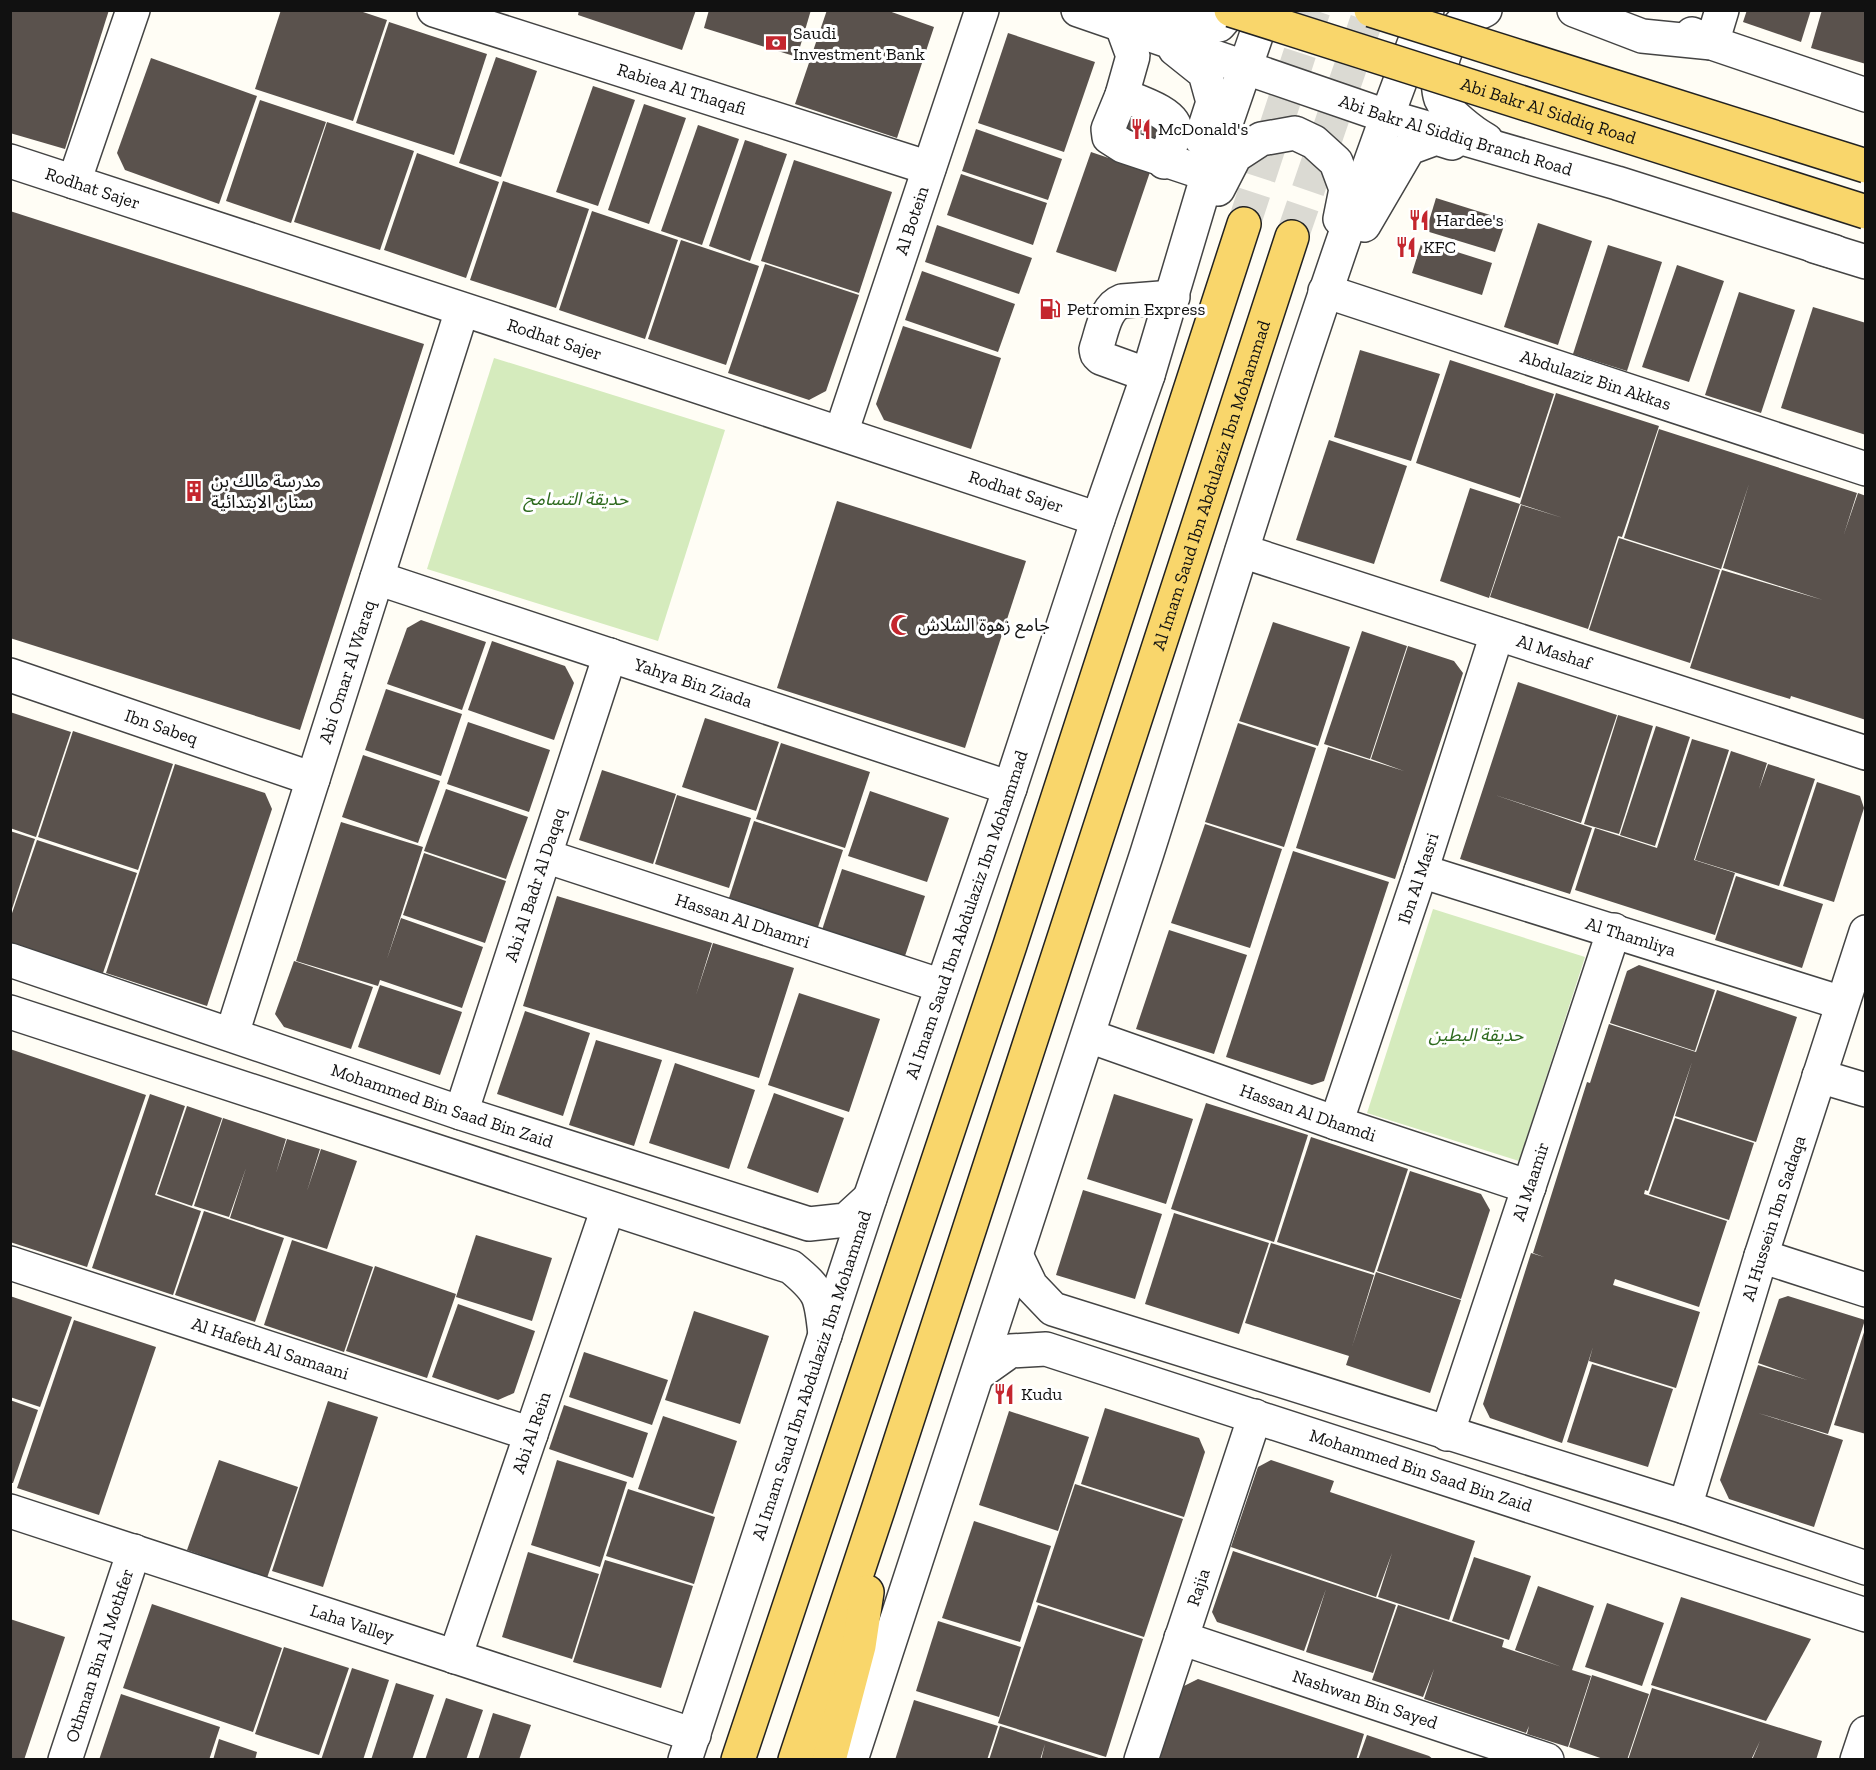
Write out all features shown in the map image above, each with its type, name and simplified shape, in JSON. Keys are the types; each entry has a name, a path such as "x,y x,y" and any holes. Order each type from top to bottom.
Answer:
{"main road":[{"name":"Abi Bakr Al Siddiq Road","path":"1231,10 1866,212"},
{"path":"1371,10 1866,166"},
{"path":"738,1760 1010,945 1244,224"},
{"name":"Al Imam Saud Ibn Abdulaziz Ibn Mohammad","path":"795,1760 1292,237"},
{"path":"829,1760 859,1646 878,1510"},
{"path":"720,1760 770,1660"}],"street":[{"path":"74,182 133,10"},
{"name":"Rabiea Al Thaqafi","path":"434,10 929,168"},
{"name":"Al Botein","path":"841,433 982,10"},
{"name":"Abi Bakr Al Siddiq Branch Road","path":"1078,10 1112,18 1245,69 1386,116 1617,183 1866,262"},
{"path":"1112,18 1129,17 1180,26 1219,25 1231,10"},
{"name":"Al Imam Saud Ibn Abdulaziz Ibn Mohammad","path":"690,1747 870,1198 1148,375 1206,184 1265,10"},
{"path":"851,1760 1089,1036 1325,291 1386,116 1427,10"},
{"path":"1485,10 1466,19 1447,45 1439,70 1441,99 1475,134 1491,143 1617,183"},
{"path":"1548,10 1641,23"},
{"path":"1574,10 1641,23 1712,43 1866,95"},
{"path":"1712,43 1722,10"},
{"path":"1112,18 1133,56 1122,95 1108,129 1109,137 1123,147 1178,165"},
{"path":"1112,18 1182,53 1204,73 1213,102 1178,165"},
{"path":"1122,95 1163,113 1172,119 1175,129 1178,165 1173,297"},
{"path":"1173,297 1219,187 1235,156 1261,139 1295,134 1314,142 1336,162 1346,189 1325,291"},
{"name":"Abi Bakr Al Siddiq Branch Road","path":"1325,291 1409,148 1436,138 1835,252"},
{"name":"Rodhat Sajer","path":"10,160 1098,519"},
{"name":"Abdulaziz Bin Akkas","path":"1325,291 1866,469"},
{"path":"1148,375 1101,358 1096,349 1109,311 1114,304 1122,301 1173,297"},
{"name":"Abi Omar Al Waraq","path":"232,1034 462,310"},
{"name":"Al Mashaf","path":"1242,551 1866,753"},
{"name":"Yahya Bin Ziada","path":"377,578 1010,788"},
{"name":"Ibn Al Masri","path":"1336,1123 1421,871 1497,634"},
{"name":"Abi Al Badr Al Daqaq","path":"461,1113 610,655"},
{"name":"Ibn Sabeq","path":"10,675 313,779"},
{"name":"Hassan Al Dhamri","path":"545,856 942,986"},
{"name":"Al Thamliya","path":"1421,871 1842,1003"},
{"name":"Al Maamir","path":"1447,1434 1614,930"},
{"name":"Al Hussein Ibn Sadaqa","path":"1685,1507 1761,1256 1866,932"},
{"name":"Mohammed Bin Saad Bin Zaid","path":"10,960 461,1113 809,1224 846,1220 870,1198"},
{"path":"10,1012 790,1267 809,1283 822,1301 825,1335"},
{"name":"Hassan Al Dhamdi","path":"1089,1036 1336,1123 1528,1187"},
{"path":"1819,1076 1866,1090"},
{"name":"Abi Al Rein","path":"455,1657 608,1208"},
{"path":"767,1259 791,1252 797,1245 794,1229 788,1218"},
{"path":"1761,1256 1866,1290"},
{"path":"1017,1257 1031,1286 1053,1309 1685,1507 1866,1568"},
{"name":"Al Hafeth Al Samaani","path":"10,1263 531,1434"},
{"name":"Mohammed Bin Saad Bin Zaid","path":"979,1373 1010,1351 1046,1349 1866,1615"},
{"name":"Rajia","path":"1141,1760 1255,1416"},
{"name":"Laha Valley","path":"10,1510 455,1657 690,1747"},
{"name":"Othman Bin Al Mothfer","path":"65,1760 134,1551"},
{"name":"Nashwan Bin Sayed","path":"1181,1638 1547,1760"},
{"path":"1857,1760 1866,1733"}],"green space":[{"name":"حديقة التسامح","path":"494,358 725,430 658,641 427,569"},
{"name":"حديقة البطين","path":"1433,909 1585,957 1519,1161 1367,1113"}],"building":[{"path":"10,10 109,10 65,149 10,133"},
{"path":"281,10 357,10 387,20 353,121 255,89"},
{"path":"579,10 696,10 682,50 578,15"},
{"name":"Saudi Investment Bank","path":"709,10 811,10 797,57 704,28"},
{"path":"827,10 886,10 934,27 897,138 795,104"},
{"path":"1747,10 1811,10 1801,42 1743,22"},
{"path":"1822,10 1866,10 1866,64 1811,48"},
{"path":"389,22 487,54 454,155 356,123"},
{"path":"1008,33 1095,62 1064,152 978,123"},
{"path":"496,57 537,71 501,177 459,163"},
{"path":"151,58 257,96 219,204 125,170 117,153"},
{"path":"593,86 635,100 598,206 556,192"},
{"path":"260,100 326,122 291,223 226,201"},
{"name":"McDonald's","path":"1124,101 1170,123 1162,154 1112,136"},
{"path":"644,104 686,118 649,224 608,210"},
{"path":"327,122 414,151 380,250 294,222"},
{"path":"698,125 739,139 702,245 661,231"},
{"path":"976,129 1062,159 1048,200 962,171"},
{"path":"745,140 787,154 750,261 709,246"},
{"path":"1091,152 1150,172 1116,272 1056,252"},
{"path":"417,153 499,182 466,278 384,250"},
{"path":"794,160 892,192 859,293 761,261"},
{"path":"961,174 1047,203 1033,245 947,215"},
{"path":"503,181 589,209 556,308 470,280"},
{"path":"1436,198 1506,220 1495,252 1426,231"},
{"name":"مدرسة مالك بن سنان الابتدائية","path":"10,211 424,344 300,730 10,638"},
{"path":"592,211 678,240 645,339 559,310"},
{"path":"1538,223 1592,241 1558,345 1504,327"},
{"path":"937,225 1032,258 1019,294 925,262"},
{"path":"681,240 759,266 726,365 648,339"},
{"path":"1422,241 1492,263 1482,295 1412,273"},
{"path":"1608,245 1662,262 1627,371 1573,354"},
{"path":"765,264 859,295 826,391 809,400 728,373"},
{"path":"1677,265 1724,281 1689,382 1642,367"},
{"path":"922,271 1015,304 998,352 905,320"},
{"path":"1739,292 1795,310 1761,413 1705,395"},
{"path":"1813,307 1866,323 1866,435 1781,408"},
{"path":"903,326 1001,358 971,449 884,420 876,404"},
{"path":"1360,350 1440,374 1411,461 1334,437"},
{"path":"1450,360 1554,394 1520,498 1416,463"},
{"path":"1556,393 1659,426 1622,537 1618,536 1588,629 1490,597 1521,505 1563,518 1520,504"},
{"path":"1659,429 1857,493 1844,534 1858,493 1866,496 1866,720 1690,668 1722,570 1823,600 1723,568 1749,484 1721,569 1624,538"},
{"path":"1329,440 1407,466 1374,564 1296,540"},
{"path":"1470,488 1520,504 1489,598 1440,581"},
{"name":"جامع زهوة الشلاش","path":"837,501 1026,561 965,748 777,688"},
{"path":"1619,538 1720,570 1690,663 1589,630"},
{"path":"421,620 486,642 462,710 387,684 407,628"},
{"path":"1273,622 1350,647 1318,746 1239,721"},
{"path":"1362,631 1407,646 1370,759 1324,744"},
{"path":"492,641 565,666 574,683 554,740 468,710"},
{"path":"1408,646 1454,661 1463,673 1395,879 1296,848 1328,747 1404,771 1371,759"},
{"path":"1518,682 1617,715 1581,823 1495,795 1592,828 1570,894 1460,859"},
{"path":"386,689 462,714 441,776 365,750"},
{"path":"10,712 71,732 36,837 10,828"},
{"path":"1618,715 1653,726 1619,834 1584,824"},
{"path":"705,718 779,742 756,811 682,787"},
{"path":"468,722 550,750 529,812 447,784"},
{"path":"1238,723 1316,748 1284,847 1205,822"},
{"path":"1656,726 1690,737 1655,846 1620,835"},
{"path":"73,731 173,764 138,870 38,837"},
{"path":"1692,739 1729,750 1694,860 1735,873 1715,935 1575,890 1595,828 1657,848"},
{"path":"781,743 870,772 845,848 756,819"},
{"path":"1731,751 1767,763 1759,789 1768,764 1815,779 1779,886 1695,860"},
{"path":"363,755 440,781 418,843 342,817"},
{"path":"175,764 265,793 272,809 207,1006 106,973"},
{"path":"602,770 676,794 653,864 579,840"},
{"path":"1817,782 1860,796 1864,808 1834,902 1783,886"},
{"path":"446,789 528,817 506,879 424,851"},
{"path":"870,791 949,818 927,882 848,856"},
{"path":"677,795 751,818 729,888 655,864"},
{"path":"754,821 843,850 818,927 729,898"},
{"path":"341,822 423,847 387,959 401,918 483,947 462,1008 380,980 378,986 296,961"},
{"path":"1205,824 1282,849 1250,948 1171,923"},
{"path":"10,831 35,839 11,912 10,912"},
{"path":"37,840 137,873 103,973 10,943 10,919"},
{"path":"1293,851 1389,882 1324,1081 1312,1085 1226,1057"},
{"path":"424,853 506,881 485,943 403,915"},
{"path":"842,869 925,896 905,956 822,930"},
{"path":"1736,876 1823,904 1802,968 1715,940"},
{"path":"557,896 712,943 696,995 713,943 794,968 759,1078 523,1006"},
{"path":"1169,930 1247,955 1214,1054 1136,1029"},
{"path":"294,961 373,987 351,1049 284,1027 275,1014"},
{"path":"1639,965 1715,990 1695,1051 1610,1023 1627,971"},
{"path":"380,985 462,1012 440,1075 358,1047"},
{"path":"1717,990 1797,1017 1756,1142 1675,1116 1692,1062 1648,1191 1645,1190 1644,1194 1727,1221 1699,1307 1615,1279 1613,1285 1700,1312 1676,1388 1589,1361 1593,1347 1562,1443 1490,1418 1483,1404 1531,1253 1544,1257 1533,1253 1587,1082 1590,1083 1609,1024 1696,1052"},
{"path":"799,993 880,1019 849,1112 768,1085"},
{"path":"525,1011 590,1033 563,1116 497,1094"},
{"path":"596,1040 662,1060 634,1146 569,1125"},
{"path":"10,1049 146,1095 87,1267 10,1242"},
{"path":"675,1063 755,1090 729,1169 649,1143"},
{"path":"774,1093 844,1118 818,1193 747,1168"},
{"path":"150,1094 185,1106 155,1195 201,1211 173,1295 92,1268"},
{"path":"1114,1094 1193,1119 1166,1204 1087,1179"},
{"path":"1206,1103 1308,1135 1274,1242 1171,1209"},
{"path":"187,1106 222,1118 192,1206 157,1194"},
{"path":"223,1118 286,1139 276,1173 287,1139 320,1149 307,1191 321,1149 357,1161 327,1249 230,1218 246,1168 229,1217 194,1206"},
{"path":"1675,1118 1754,1143 1729,1220 1649,1194"},
{"path":"1311,1137 1408,1169 1374,1273 1277,1242"},
{"path":"1410,1171 1481,1194 1490,1210 1461,1299 1377,1271"},
{"path":"1083,1190 1162,1214 1135,1299 1056,1275"},
{"path":"204,1211 284,1238 255,1322 175,1295"},
{"path":"1174,1213 1269,1243 1239,1334 1145,1304"},
{"path":"476,1235 552,1258 532,1321 456,1297"},
{"path":"292,1240 373,1267 344,1352 264,1325"},
{"path":"1271,1243 1374,1275 1352,1347 1376,1272 1461,1300 1430,1393 1346,1365 1349,1356 1245,1323"},
{"path":"375,1266 456,1294 427,1378 346,1351"},
{"path":"10,1296 72,1317 40,1407 10,1397"},
{"path":"1788,1296 1865,1320 1828,1434 1758,1413 1843,1440 1814,1527 1729,1499 1720,1480 1758,1365 1807,1380 1758,1363 1779,1299"},
{"path":"458,1304 535,1331 514,1393 498,1400 432,1377"},
{"path":"694,1311 769,1336 740,1424 665,1400"},
{"path":"74,1320 156,1347 99,1515 17,1488"},
{"path":"1866,1326 1866,1434 1834,1425"},
{"path":"584,1352 668,1380 652,1425 569,1397"},
{"path":"1592,1364 1673,1389 1648,1467 1567,1442"},
{"path":"10,1400 38,1410 13,1483 10,1483"},
{"path":"328,1401 378,1417 323,1587 272,1571"},
{"path":"564,1405 648,1433 633,1478 549,1449"},
{"path":"1105,1408 1199,1438 1205,1452 1184,1517 1081,1484"},
{"path":"1009,1411 1089,1437 1058,1531 979,1505"},
{"path":"663,1416 737,1441 713,1514 638,1489"},
{"path":"219,1460 298,1487 267,1578 187,1550"},
{"path":"557,1460 627,1482 600,1567 531,1545"},
{"path":"1271,1460 1334,1481 1330,1492 1475,1541 1449,1620 1378,1597 1392,1553 1376,1597 1231,1547 1258,1467"},
{"path":"1075,1484 1183,1519 1144,1637 1036,1602"},
{"path":"628,1489 715,1517 694,1584 606,1556"},
{"path":"974,1521 1051,1546 1020,1642 942,1618"},
{"path":"1233,1551 1396,1605 1373,1673 1306,1652 1326,1589 1304,1651 1217,1622 1212,1612"},
{"path":"528,1552 599,1574 572,1659 502,1637"},
{"path":"1474,1557 1531,1576 1509,1640 1452,1621"},
{"path":"605,1560 693,1586 661,1688 573,1662"},
{"path":"1538,1586 1594,1606 1572,1670 1591,1676 1568,1747 1527,1734 1529,1726 1526,1733 1424,1699 1434,1669 1423,1697 1372,1680 1398,1605 1504,1640 1502,1647 1562,1667 1515,1650"},
{"path":"1681,1597 1811,1639 1766,1721 1651,1685"},
{"path":"1607,1603 1664,1623 1642,1686 1585,1667"},
{"path":"152,1604 282,1648 253,1732 123,1688"},
{"path":"1038,1605 1143,1639 1106,1757 998,1723"},
{"path":"10,1619 65,1637 24,1760 10,1760"},
{"path":"938,1621 1021,1647 999,1717 916,1691"},
{"path":"284,1647 349,1668 319,1755 255,1734"},
{"path":"352,1668 389,1680 363,1760 321,1760"},
{"path":"1592,1675 1649,1694 1627,1760 1606,1760 1569,1747"},
{"path":"1198,1679 1364,1734 1356,1760 1158,1760 1184,1686"},
{"path":"396,1683 434,1695 412,1760 371,1760"},
{"path":"1652,1688 1822,1741 1816,1760 1752,1760 1760,1741 1751,1760 1628,1760"},
{"path":"121,1694 220,1727 209,1760 99,1760"},
{"path":"446,1698 483,1710 466,1760 425,1760"},
{"path":"914,1700 998,1726 987,1760 895,1760"},
{"path":"493,1713 531,1725 519,1760 478,1760"},
{"path":"1000,1726 1102,1760 1041,1760 1045,1744 1040,1760 989,1760"},
{"path":"1367,1735 1429,1756 1434,1760 1358,1760"},
{"path":"219,1739 257,1752 255,1760 213,1760"}],"tunnel":[{"path":"1244,224 1314,10"},
{"path":"1292,237 1370,10"}],"place":[{"name":"Saudi Investment Bank","path":"776,43"},
{"name":"McDonald's","path":"1141,129"},
{"name":"Hardee's","path":"1419,220"},
{"name":"KFC","path":"1406,247"},
{"name":"Petromin Express","path":"1050,309"},
{"name":"مدرسة مالك بن سنان الابتدائية","path":"194,491"},
{"name":"جامع زهوة الشلاش","path":"901,625"},
{"name":"Kudu","path":"1004,1394"}]}
